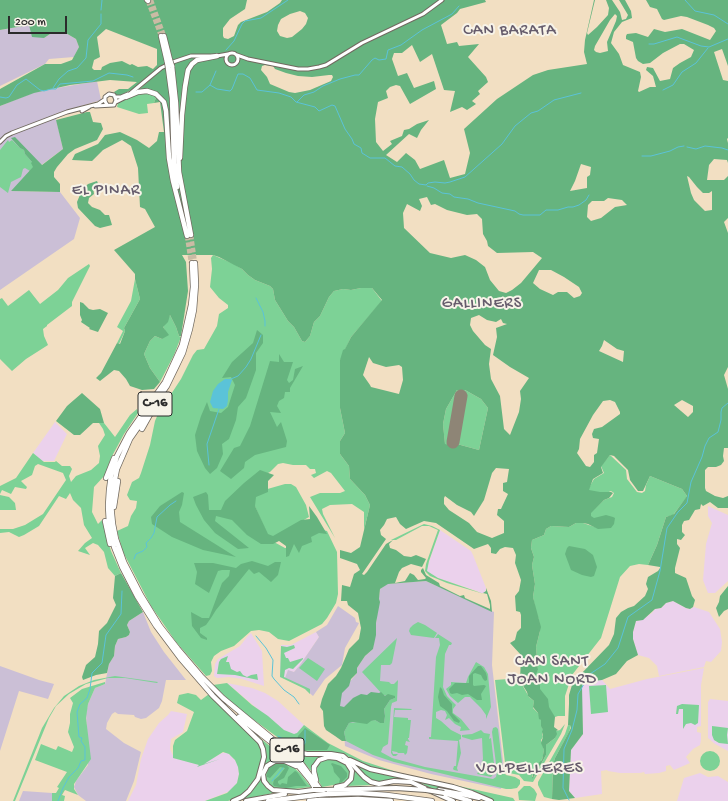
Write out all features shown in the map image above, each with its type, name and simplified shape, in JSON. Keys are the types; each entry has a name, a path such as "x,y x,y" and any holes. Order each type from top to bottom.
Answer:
{"highway":[{"path":"162,36 169,61 176,103 178,157 189,236"},
{"path":"180,177 182,115 187,75 192,64 197,60 217,56"},
{"path":"170,67 173,104 175,173 178,195 189,236"},
{"path":"126,97 138,92 147,91 156,94 164,102 171,170 175,192 189,236"},
{"name":"C-16","path":"321,801 302,770 289,756 237,716 203,684 183,662 159,630 137,596 122,567 111,535 108,517 108,500 114,466 119,452 129,434 160,391 173,368 179,353 190,310 193,263 196,295 191,325 183,353 174,373 161,395 130,439 118,465 113,484 112,504 113,524 117,543 122,558 134,582 166,634 201,676 223,698 293,756 308,771 324,790 328,800"},
{"path":"142,429 166,391 174,373"},
{"path":"106,478 116,454 124,439 129,434"},
{"path":"117,543 114,509 118,481"},
{"path":"105,521 110,543 122,567"},
{"path":"203,684 213,696 260,742 264,750 264,757 257,781 248,793 233,801"},
{"path":"246,718 298,752 307,754 340,755 347,759 364,777 371,782 379,784 402,781 418,784 453,801"},
{"path":"331,754 344,756 361,766 370,769 453,787 491,801"},
{"path":"332,757 343,761 351,769 351,777 347,784 324,790 314,774 314,767 320,759 332,757"},
{"path":"299,792 273,790 268,786 264,781 264,771 267,766 275,761 285,761 295,765 314,790"},
{"path":"369,788 402,781"},
{"path":"246,801 314,790 369,788 426,790 444,793 470,801"},
{"path":"268,801 314,790"},
{"path":"324,790 397,796 432,801"},
{"path":"426,790 439,790 467,795 487,801"},
{"path":"309,801 358,799 391,801"}],"main road":[{"path":"80,110 89,107 107,105 112,106 116,102 126,97 161,68 191,56 217,56 233,53 248,59 302,70 323,66 362,44 423,14 442,0"},
{"path":"226,60 228,54"},
{"path":"237,55 237,63"},
{"path":"217,56 226,60 231,65 248,59"},
{"path":"0,142 4,137 12,133 98,104 114,90"},
{"path":"109,94 115,97 121,97 131,93"},
{"path":"115,97 116,102"},
{"path":"104,100 107,105"}],"shaded area":[{"path":"29,25 44,38 53,32 64,32 76,39 79,47 74,57 49,59 45,64 0,86 0,30"},
{"path":"97,81 101,100 55,114 63,149 40,166 11,191 60,192 80,218 74,239 0,290 0,106 35,92"},
{"path":"55,422 67,434 54,461 41,461 33,453"},
{"path":"708,506 728,515 728,581 715,593 708,593 703,580 706,544 712,523 708,516"},
{"path":"440,530 471,551 486,588 485,593 481,593 438,578 426,571"},
{"path":"426,581 494,612 492,665 504,769 501,789 431,774 379,760 345,746 339,707 341,692 357,673 357,668 365,656 373,649 380,589 387,584"},
{"path":"673,601 686,608 690,609 694,607 709,612 720,629 722,642 721,651 711,662 706,661 704,667 659,676 657,666 649,658 638,655 633,639 633,632 636,621 641,620 652,613 655,609 661,608 666,603"},
{"path":"338,606 355,618 356,622 359,623 345,648 342,665 325,679 313,696 305,689 285,678 288,670 294,672 300,665 319,637 316,632 327,625"},
{"path":"143,612 151,632 164,652 186,680 166,680 162,701 159,708 146,718 141,719 135,717 134,715 118,714 115,712 112,714 107,723 106,729 124,743 141,752 134,781 126,801 86,801 78,795 74,787 76,781 88,765 86,713 88,704 95,688 105,684 109,664 114,656 115,646 118,639 129,635 130,632 127,625 129,621"},
{"path":"316,632 319,637 300,665 294,672 288,671 285,678 281,678 281,645 291,645"},
{"path":"251,633 262,651 264,686 242,679 229,677 217,678 214,676 215,664 218,659 240,646"},
{"path":"0,666 54,684 48,699 19,691 0,751"},
{"path":"704,668 701,685 701,726 697,727 697,732 701,733 701,740 700,745 693,749 686,757 690,763 674,770 670,765 666,766 666,771 659,773 645,774 644,772 620,773 607,770 601,771 602,794 575,798 569,791 571,750 583,734 581,689 583,684 585,682 602,680 610,689 647,679"},
{"path":"227,683 252,688 265,693 278,701 304,725 293,739"},
{"path":"710,699 728,701 728,751 715,744 708,738 708,702"},
{"path":"171,711 187,714 183,732 171,739 170,749 174,758 200,765 222,753 228,753 238,765 239,774 237,783 230,791 205,801 128,801 136,785 141,759 148,739 159,723"},
{"path":"700,773 708,777 718,776 728,782 728,801 677,801 684,778"},
{"path":"23,791 52,793 52,801 19,801"}],"green space":[{"path":"0,0 247,0 245,9 230,19 223,28 223,36 224,38 228,39 234,36 238,25 241,22 267,12 282,0 485,0 486,2 460,9 441,25 447,44 457,42 459,46 479,44 468,57 486,77 488,82 478,91 480,94 472,101 476,104 467,110 462,107 450,112 455,91 444,90 432,54 420,62 412,45 402,53 394,53 392,59 398,76 407,73 414,88 434,81 436,89 410,104 400,86 396,85 390,87 386,91 388,98 378,102 375,119 376,142 383,151 392,144 390,141 402,136 404,130 429,120 417,138 409,134 386,155 397,162 406,153 415,160 420,169 444,160 450,178 465,174 470,153 464,129 497,99 533,75 548,70 587,64 584,52 585,40 594,0 587,33 588,35 608,15 609,8 606,0 612,0 620,12 622,20 626,19 628,15 619,0 625,0 631,11 632,18 622,22 614,32 611,43 619,54 623,65 640,72 641,77 639,92 650,87 656,87 653,76 646,70 647,67 653,68 660,81 670,79 673,68 691,57 694,50 684,44 680,44 663,53 650,63 643,64 636,58 633,42 626,39 627,34 636,33 648,37 654,29 665,32 682,29 710,40 716,31 708,25 687,17 681,16 664,20 657,9 650,7 646,0 728,0 728,66 722,49 714,52 723,80 728,81 728,163 727,160 714,159 709,165 707,180 724,180 728,176 728,218 724,222 728,233 728,367 724,375 728,389 728,448 724,448 724,461 721,465 716,467 708,467 705,470 705,488 706,491 715,496 723,498 728,496 728,508 718,508 710,502 703,506 701,504 700,509 695,510 689,520 684,521 682,525 682,532 685,535 681,540 677,539 677,544 680,548 675,573 686,578 692,596 695,600 693,607 690,609 686,608 673,601 666,603 661,608 655,609 643,620 636,621 633,639 638,655 627,661 616,674 602,680 585,682 582,686 583,734 571,750 569,791 575,798 559,800 552,799 553,765 555,758 571,728 571,726 568,725 569,695 572,685 609,645 614,634 616,618 621,612 634,606 645,596 648,589 646,584 648,577 660,568 648,565 657,545 666,517 674,514 687,496 682,489 650,476 643,491 638,491 630,480 628,470 614,456 610,455 601,467 603,473 593,479 589,490 613,493 591,513 591,516 594,518 606,515 615,518 614,524 611,528 598,529 583,523 576,523 569,527 551,526 546,529 544,535 532,540 531,548 534,557 532,565 535,584 533,597 541,627 536,647 538,670 535,676 540,685 540,689 548,699 549,707 555,717 554,727 558,730 556,731 557,734 555,738 546,745 546,755 532,779 535,766 542,760 544,750 541,743 543,730 538,713 533,707 534,701 528,696 520,681 521,655 510,643 515,640 517,632 521,628 521,615 520,612 516,611 515,596 519,591 521,580 515,563 516,555 513,548 505,547 500,549 496,554 491,553 491,548 488,544 474,549 436,523 424,521 406,529 400,524 396,517 387,519 380,530 381,535 386,539 362,574 364,575 367,572 386,544 393,540 389,544 390,548 396,550 404,556 411,557 416,555 426,559 422,567 411,564 402,568 395,583 405,581 410,573 418,580 425,579 426,578 421,572 423,568 426,575 439,583 440,586 460,596 464,595 465,598 490,609 487,594 483,593 486,591 486,588 491,601 492,612 426,581 388,584 380,589 380,602 373,649 365,656 357,668 357,673 351,679 349,686 342,693 340,706 344,707 353,698 361,694 367,695 371,692 381,692 385,696 388,694 395,696 395,698 390,700 384,709 384,723 380,723 375,720 367,724 353,722 349,723 344,732 346,741 342,741 326,730 324,726 323,711 320,707 328,684 341,668 349,649 359,639 361,628 358,613 348,605 347,601 341,601 342,585 350,587 354,574 360,570 357,564 340,558 340,550 351,553 360,547 370,505 365,495 350,479 349,466 340,454 340,441 345,433 340,408 340,360 343,350 351,337 382,300 372,288 351,290 343,289 334,291 329,297 320,316 314,322 310,336 305,342 302,341 294,327 288,321 275,300 273,289 270,286 255,280 242,269 219,257 213,255 182,255 186,262 188,291 181,336 179,336 170,315 168,322 163,327 169,335 162,339 155,336 150,341 144,354 150,368 160,382 154,389 142,390 130,386 119,371 114,370 100,381 96,378 101,373 117,343 120,344 125,331 124,328 140,299 135,274 114,250 155,227 145,209 140,207 138,168 131,146 122,140 103,150 92,161 72,160 75,154 98,144 105,135 120,132 137,140 149,148 157,141 159,132 164,132 160,102 154,103 157,95 166,105 155,92 136,92 158,73 157,69 135,88 121,95 116,95 114,92 119,89 128,89 137,82 110,80 70,85 34,93 0,106 0,89 45,64 61,64 72,60 79,47 76,39 64,32 53,32 44,38 32,37 29,25 0,30","holes":["300,11 305,13 308,18 302,29 292,37 287,38 280,36 277,31 281,19","615,14 617,16 616,21 607,42 608,51 600,53 594,50 610,20","106,29 157,49 157,65 153,69 147,66 138,67 132,64 130,65 122,61 110,63 102,67 101,70 94,70 92,68 94,60 100,57 97,37","265,65 273,66 275,69 298,76 312,77 332,75 333,77 331,81 310,90 295,93 270,84 267,77 261,70 262,66","581,164 591,167 590,175 587,177 587,188 570,191","687,176 703,193 709,193 712,191 712,210 705,211 694,200","427,197 431,205 435,204 447,210 467,215 477,214 482,219 483,234 488,246 497,253 533,252 542,258 521,283 512,290 506,293 499,291 490,280 485,267 476,260 465,255 451,258 430,253 404,228 403,213 407,204 420,211 422,206 419,199","608,198 622,200 627,205 615,207 601,218 591,221 587,217 588,205 592,201 604,201","539,270 551,270 579,287 582,293 580,296 574,298 567,292 558,292 553,295 540,289 533,283","479,315 487,320 496,322 501,319 503,323 507,324 496,328 497,337 493,355 529,378 520,391 521,399 519,412 510,435 504,429 500,396 491,379 489,364 491,349 485,345 470,325 471,318","604,340 617,349 624,351 623,362 599,351","369,357 373,363 386,367 399,365 402,367 403,380 399,394 371,387 363,375","457,390 465,390 481,399 488,408 479,450 457,444 455,447 445,444 443,424 446,409","610,400 615,402 620,414 602,427 594,429 592,434 593,438 599,439 597,453 594,455 594,462 590,467 586,466 577,453 580,439 593,415 603,401","682,400 693,406 693,412 688,417 674,405","496,468 509,469 507,482 503,483 503,491 508,494 501,509 498,509 497,515 504,521 504,533 492,538 477,532 469,523 449,510 444,504 445,496 457,505 471,512 474,516 484,500 492,473"]},
{"path":"145,92 157,95 154,103 147,104 148,113 139,114 117,107 118,103"},
{"path":"90,112 93,122 101,123 103,129 97,140 75,149 68,154 57,167 54,172 54,177 60,184 60,192 11,191 33,167 32,162 25,154 24,150 20,148 11,138 15,137 42,165 63,149 56,120"},
{"path":"8,140 9,142 12,140 24,150 34,167 30,171 25,168 23,169 21,177 11,182 8,193 0,187 0,150"},
{"path":"97,181 99,186 93,187 94,194 89,198 88,203 92,207 100,210 105,215 109,215 112,225 100,228 95,226 78,208 77,202 82,190 88,184"},
{"path":"213,255 234,264 255,280 270,286 273,289 275,300 288,321 294,327 302,341 305,342 310,336 314,322 320,316 329,297 334,291 343,289 351,290 372,288 382,301 351,337 340,361 340,408 345,433 340,441 340,454 349,466 350,479 365,495 370,505 364,530 364,512 352,504 330,505 322,509 335,538 310,497 320,493 340,493 345,491 331,473 327,471 314,478 311,475 316,473 315,469 310,469 306,465 278,464 270,472 235,498 274,542 285,548 289,548 291,544 323,530 327,531 337,552 338,594 336,603 322,624 289,641 278,639 269,632 259,630 251,631 234,646 221,651 214,656 211,662 212,671 210,675 206,676 176,642 151,606 123,552 117,531 128,526 131,516 136,508 137,501 130,500 127,495 132,482 139,478 141,473 158,414 181,379 193,355 197,350 204,349 217,326 219,314 228,308 228,305 219,298 210,287 212,269 211,258"},
{"path":"89,264 90,266 72,302 72,306 43,329 48,345 26,359 12,371 0,359 0,299 2,298 8,306 29,290 40,304 58,290 68,278"},
{"path":"135,279 140,299 124,328 125,331 119,344 117,343 123,331 117,327 131,301"},
{"path":"80,302 89,309 100,309 108,313 98,332 89,329 90,328 81,322"},
{"path":"170,315 179,336 181,337 174,355 160,382 150,368 144,354 150,341 155,336 162,339 165,330 163,327"},
{"path":"257,330 263,335 263,343 256,353 256,370 246,398 238,407 236,420 229,439 222,444 223,454 217,468 210,474 205,468 197,451 195,435 201,416 207,402 210,411 221,413 228,407 235,385 231,377 222,378 232,362 253,343"},
{"path":"279,354 284,362 293,362 287,380 289,383 293,380 295,369 303,366 290,388 290,392 285,392 284,398 279,401 277,406 281,413 270,412 277,427 281,422 287,441 286,447 255,455 245,462 244,468 231,479 220,471 234,448 240,446 250,426 270,361 279,362"},
{"path":"457,390 465,390 481,399 488,408 479,450 457,444 455,447 445,445 443,424 446,409"},
{"path":"82,393 100,409 104,423 93,423 80,435 74,435 56,421 67,406"},
{"path":"137,409 138,413 124,434 111,458 105,475 94,487 92,512 98,524 102,520 111,551 121,573 115,576 108,568 104,552 98,545 93,543 85,548 90,555 78,551 92,538 84,525 81,508 73,500 70,493 66,499 59,496 39,526 24,535 19,537 9,532 0,533 0,529 13,529 25,525 43,514 66,480 63,473 38,464 35,466 32,475 21,481 27,487 26,489 15,487 11,494 2,490 0,494 0,486 16,478 33,453 44,462 56,461 62,466 70,466 72,469 69,476 71,482 76,476 91,470 99,463 100,456 98,446 105,435 99,423 104,423 115,437 130,415"},
{"path":"610,455 626,470 627,479 637,492 642,493 645,491 650,476 682,489 687,496 673,515 666,517 657,545 648,565 639,564 630,566 620,577 601,638 572,675 565,696 565,716 554,717 539,690 534,675 538,670 536,647 540,631 539,620 533,597 535,584 532,565 534,557 531,548 532,540 544,535 546,529 551,526 569,527 576,523 583,523 598,528 589,514 604,500 612,497 614,493 611,491 604,494 586,493 594,479 604,473 601,466"},
{"path":"260,470 274,475 268,481 268,492 256,497 255,506 268,534 273,536 301,520 310,519 309,506 327,534 319,533 311,537 312,542 302,546 299,553 294,544 289,556 286,557 286,546 279,541 273,544 261,544 247,535 232,520 216,516 215,521 249,548 238,549 215,533 204,520 193,497 206,492 208,495 209,510 221,510 225,501"},
{"path":"285,484 291,484 296,487 306,505 309,517 274,537 268,536 253,502 257,492"},
{"path":"182,492 184,493 179,512 180,522 236,557 203,550 172,537 152,524 151,517 160,506"},
{"path":"0,495 9,497 15,503 16,510 0,510"},
{"path":"424,524 440,530 427,571 438,578 484,594 447,583 430,576 425,571 438,530 429,526 422,526 396,540 391,540"},
{"path":"569,546 585,549 593,555 597,567 594,576 591,577 582,575 571,570 565,554"},
{"path":"252,561 268,566 275,562 281,562 278,575 271,582 259,572 254,574 249,569 216,610 206,625 200,628 200,633 207,638 207,640 201,638 192,626 191,612 202,618 209,618 222,583 229,576 230,570 218,571 209,593 195,584 197,572 194,563 213,563 236,568 241,564"},
{"path":"121,573 143,612 129,621 127,625 130,632 129,635 118,639 115,646 114,656 109,664 107,673 83,680 82,677 86,665 95,657 99,631 107,623 116,605 113,598 115,576"},
{"path":"728,586 728,609 719,617 716,608 720,596"},
{"path":"418,622 437,633 434,638 411,635 409,631 410,628"},
{"path":"438,634 452,643 449,645 445,654 443,687 447,696 456,705 453,709 453,713 461,719 470,730 460,731 461,727 449,718 445,720 447,715 445,711 441,710 436,712 436,718 451,730 461,735 461,739 459,740 461,753 457,768 458,771 453,769 454,766 456,766 458,741 429,739 429,737 431,737 436,657 440,645 439,638 435,638"},
{"path":"397,638 392,663 390,665 381,665 380,681 394,684 398,680 397,701 392,703 391,707 388,744 383,747 381,752 392,758 425,767 493,779 496,777 497,772 492,732 493,728 496,727 498,729 503,771 506,775 520,780 520,784 517,788 506,789 394,762 373,755 346,741 344,732 349,723 375,720 380,723 384,723 384,709 390,700 395,698 383,695 362,672"},
{"path":"294,645 295,648 284,653 286,658 288,658 290,662 303,659 293,669 289,668 285,670 284,677 310,689 310,694 305,689 280,677 281,646 287,647"},
{"path":"228,656 226,662 229,662 231,669 237,672 240,671 247,677 257,674 258,680 235,675 217,674 219,662 221,659"},
{"path":"308,658 325,669 317,681 299,668"},
{"path":"476,662 484,667 488,674 491,707 486,719 486,715 481,708 470,697 465,697 458,703 450,696 446,689 451,685 451,682 466,683"},
{"path":"478,666 481,666 487,677 487,680 485,681 481,675 475,673 473,674 474,686 486,686 481,694 482,700 477,700 468,694 462,695 450,693 449,689 455,683 469,683 469,676"},
{"path":"115,676 158,682 125,678 108,678 86,684 69,694 56,706 49,718 15,801 13,801 42,728 54,708 64,696 79,686 94,680"},
{"path":"508,679 520,681 529,697 534,701 533,708 538,713 542,728 544,730 541,740 544,750 543,756 541,762 535,766 532,777 534,777 546,755 546,745 555,738 556,731 560,730 565,724 561,734 533,782 524,781 519,775 506,771 495,680"},
{"path":"105,682 105,684 95,688 88,704 86,718 91,759 74,784 74,789 78,795 65,790 62,795 65,796 64,801 52,801 52,793 56,793 59,788 57,787 67,772 35,760 41,744 56,750 58,746 72,752 74,747 68,732 73,703 70,698 82,689"},
{"path":"227,683 284,730 294,734 297,733 304,725 328,743 363,761 400,773 513,798 515,801 493,801 461,787 369,768 344,754 301,752 288,745 239,709 213,685"},
{"path":"606,685 608,712 591,714 589,686"},
{"path":"440,687 444,695 452,704 452,713 460,721 459,723 454,721 447,711 440,706 438,697"},
{"path":"188,693 196,695 201,700 209,694 258,742 262,752 262,759 256,779 252,786 239,797 228,801 205,801 227,793 237,783 239,774 238,767 235,760 229,754 223,752 204,764 220,759 197,767 199,765 173,758 173,746 175,740 187,731 194,712 177,703 179,695"},
{"path":"682,704 699,705 698,723 695,725 691,723 686,724 683,729 683,709 679,709 678,714 676,714 677,706"},
{"path":"394,708 412,709 395,710 394,717 408,718 408,720 411,720 408,738 410,742 406,741 405,745 408,746 407,753 405,755 404,753 392,751 393,754 398,754 393,756 391,753"},
{"path":"568,725 571,726 569,732 555,758 553,765 552,799 544,797 538,782 565,734"},
{"path":"712,726 728,728 728,744 719,743 714,740 712,735"},
{"path":"305,728 330,745 327,750 300,750 296,747 298,736"},
{"path":"481,730 484,733 490,734 489,739 491,738 495,772 491,777 477,774 483,759 482,738 472,740 462,737 462,735 472,734"},
{"path":"254,733 287,760 279,758 273,760 265,765 263,771 262,781 265,786 270,790 278,792 245,799 244,797 256,786 265,754"},
{"path":"293,751 301,754 330,755 341,757 346,760 364,780 374,785 347,786 352,779 352,767 341,758 333,756 322,757 315,762 312,772"},
{"path":"710,751 717,754 720,761 717,768 710,771 703,768 700,761 703,754"},
{"path":"335,759 348,766 350,774 347,781 322,787 317,778 316,768 321,761"},
{"path":"276,762 291,765 300,773 311,787 285,790 271,787 266,779 265,773 268,768"},
{"path":"332,763 341,766 347,773 347,777 342,782 339,783 340,779 334,772"},
{"path":"272,764 286,764 289,768 284,778 278,781 280,785 282,783 287,784 288,777 295,771 307,786 286,788 274,786 274,780 285,768 280,767 270,778 267,777 268,769"},
{"path":"360,767 370,771 442,785 475,796 430,788 411,780 395,779 377,782 364,776 358,769"},
{"path":"524,786 530,786 534,789 537,794 535,801 519,800 518,792"}],"water":[{"path":"225,379 232,380 228,392 227,406 223,409 213,408 210,402 213,391 218,384"}],"waterway":[{"path":"101,10 102,0"},
{"path":"226,50 234,41 245,21 261,18 288,0"},
{"path":"685,0 695,11 714,15 728,24"},
{"path":"297,102 304,95 314,92 323,86 340,79 359,75 372,60 375,58 379,60 386,59 388,50 401,45 422,30 452,14 459,6"},
{"path":"53,88 59,79 68,71 77,68 86,58 88,40 101,24 101,14"},
{"path":"649,44 654,44 677,37 701,46 709,47 728,39"},
{"path":"663,90 673,85 682,72 696,63 708,48"},
{"path":"210,85 216,71"},
{"path":"0,97 9,97 17,85 26,79 40,90 44,91 56,89 60,84 93,81 109,73 133,77"},
{"path":"196,92 202,92 210,85 217,89 230,91 238,74 243,74 250,78 257,90 279,93 291,97 296,102 315,107 319,111 332,105 335,106 345,129 354,144 361,148 362,153 370,158 385,158 395,166 402,167 419,184 426,185 428,183 435,182 450,182 465,177 502,144 515,126 531,113 538,111 554,100 581,93"},
{"path":"642,156 651,156 684,146"},
{"path":"687,147 696,149 705,146 728,150"},
{"path":"427,186 442,193 450,194 454,197 515,211 523,215 540,215 546,210 558,210 573,207 586,200 589,195"},
{"path":"256,298 263,312 265,326"},
{"path":"231,379 238,376 246,367 261,335"},
{"path":"569,800 563,788 564,749 572,730 577,710 578,694 590,674 605,664 618,648 628,617 652,600 660,571 667,528 678,512 687,503 691,482 705,446 709,438 718,432 722,408 728,403"},
{"path":"209,465 207,444 219,409"},
{"path":"134,559 136,554 143,551 147,547 146,543 154,533 157,517 176,501"},
{"path":"58,801 69,777 78,768 81,761 85,760 85,747 81,741 82,738 79,737 77,712 80,704 87,698 92,673 102,663 106,635 121,614 122,591"},
{"path":"256,636 266,648 273,660 272,676 284,690 294,697 299,704"},
{"path":"298,749 305,743 305,730"},
{"path":"278,736 294,745 303,746"},
{"path":"272,781 283,768"}],"runway":[{"path":"453,442 461,396"}],"tunnel":[{"path":"151,0 164,36"},
{"path":"148,1 161,36"},
{"path":"191,235 195,263"},
{"path":"187,236 191,263"}],"district":[{"name":"CAN BARATA","path":"510,32"},
{"name":"EL PINAR","path":"106,192"},
{"name":"GALLINERS","path":"482,305"},
{"name":"CAN SANT JOAN NORD","path":"552,672"},
{"name":"VOLPELLERES","path":"530,769"}]}
